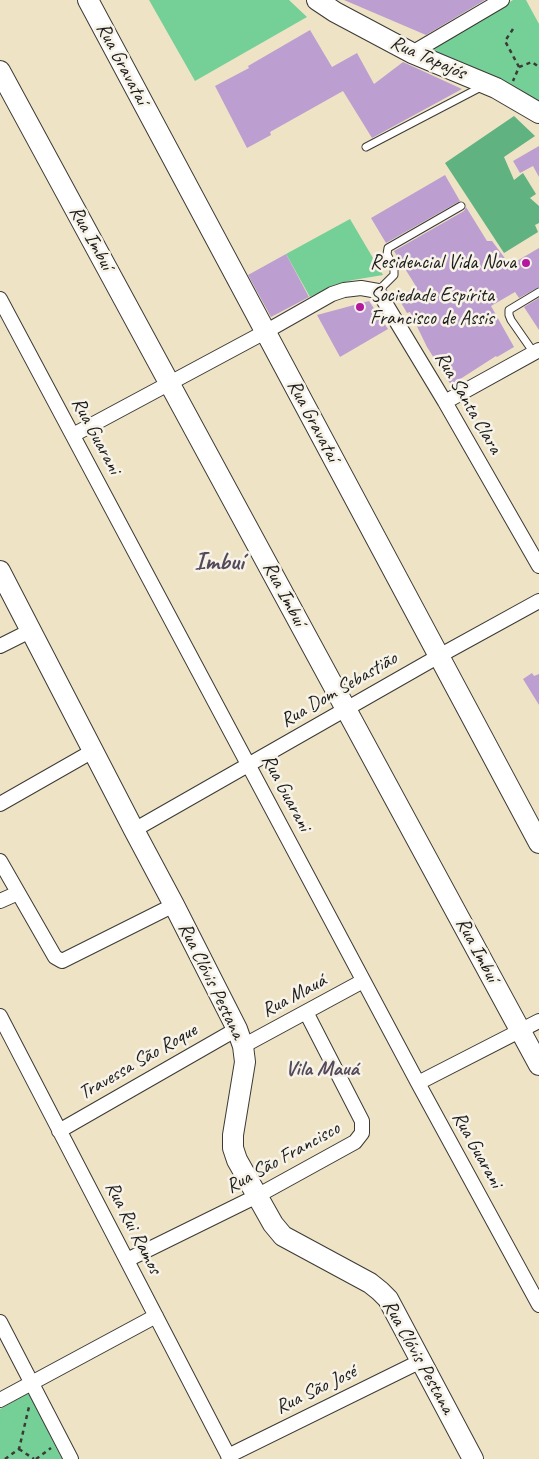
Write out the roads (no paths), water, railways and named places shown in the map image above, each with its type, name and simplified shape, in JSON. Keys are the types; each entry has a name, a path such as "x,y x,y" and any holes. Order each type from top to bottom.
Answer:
{"street":[{"name":"Rua Gravataí","path":"88,0 539,842"},
{"name":"Rua Tapajós","path":"317,0 335,12 412,53 496,88 539,113"},
{"path":"412,53 502,0"},
{"name":"Rua Imbuí","path":"0,71 539,1065"},
{"path":"73,435 332,294 361,288 378,291"},
{"name":"Rua Santa Clara","path":"378,291 446,402 539,566"},
{"name":"Rua Guarani","path":"0,299 363,981 539,1305"},
{"path":"446,402 536,352"},
{"name":"Rua Clóvis Pestana","path":"0,572 174,905 240,1037 245,1062 233,1135 233,1148 237,1160 273,1224 283,1236 370,1283 388,1299 473,1459"},
{"name":"Rua Dom Sebastião","path":"134,830 539,601"},
{"path":"0,646 30,631"},
{"path":"0,804 93,751"},
{"path":"0,861 55,957 62,961 174,905"},
{"path":"0,902 18,893"},
{"name":"Rua Mauá","path":"240,1037 306,1012 363,981"},
{"name":"Rua São Francisco","path":"127,1260 257,1196 355,1142 362,1133 362,1121 306,1012"},
{"name":"Rua Rui Ramos","path":"0,1016 229,1457"},
{"path":"418,1083 539,1021"},
{"name":"Travessa São Roque","path":"59,1131 240,1037"},
{"path":"0,1400 156,1316"},
{"path":"0,1322 71,1459"},
{"name":"Rua São José","path":"229,1457 421,1361"}],"lane":[{"path":"366,147 486,84"},
{"path":"378,291 394,275 394,269 387,254 388,248 461,206"},
{"path":"536,352 509,315 510,310 539,292"}],"place":[{"name":"Residencial Vida Nova","path":"526,263"},
{"name":"Sociedade Espírita Francisco de Assis","path":"360,307"}],"district":[{"name":"Imbuí","path":"219,562"},
{"name":"Vila Mauá","path":"322,1069"}]}
